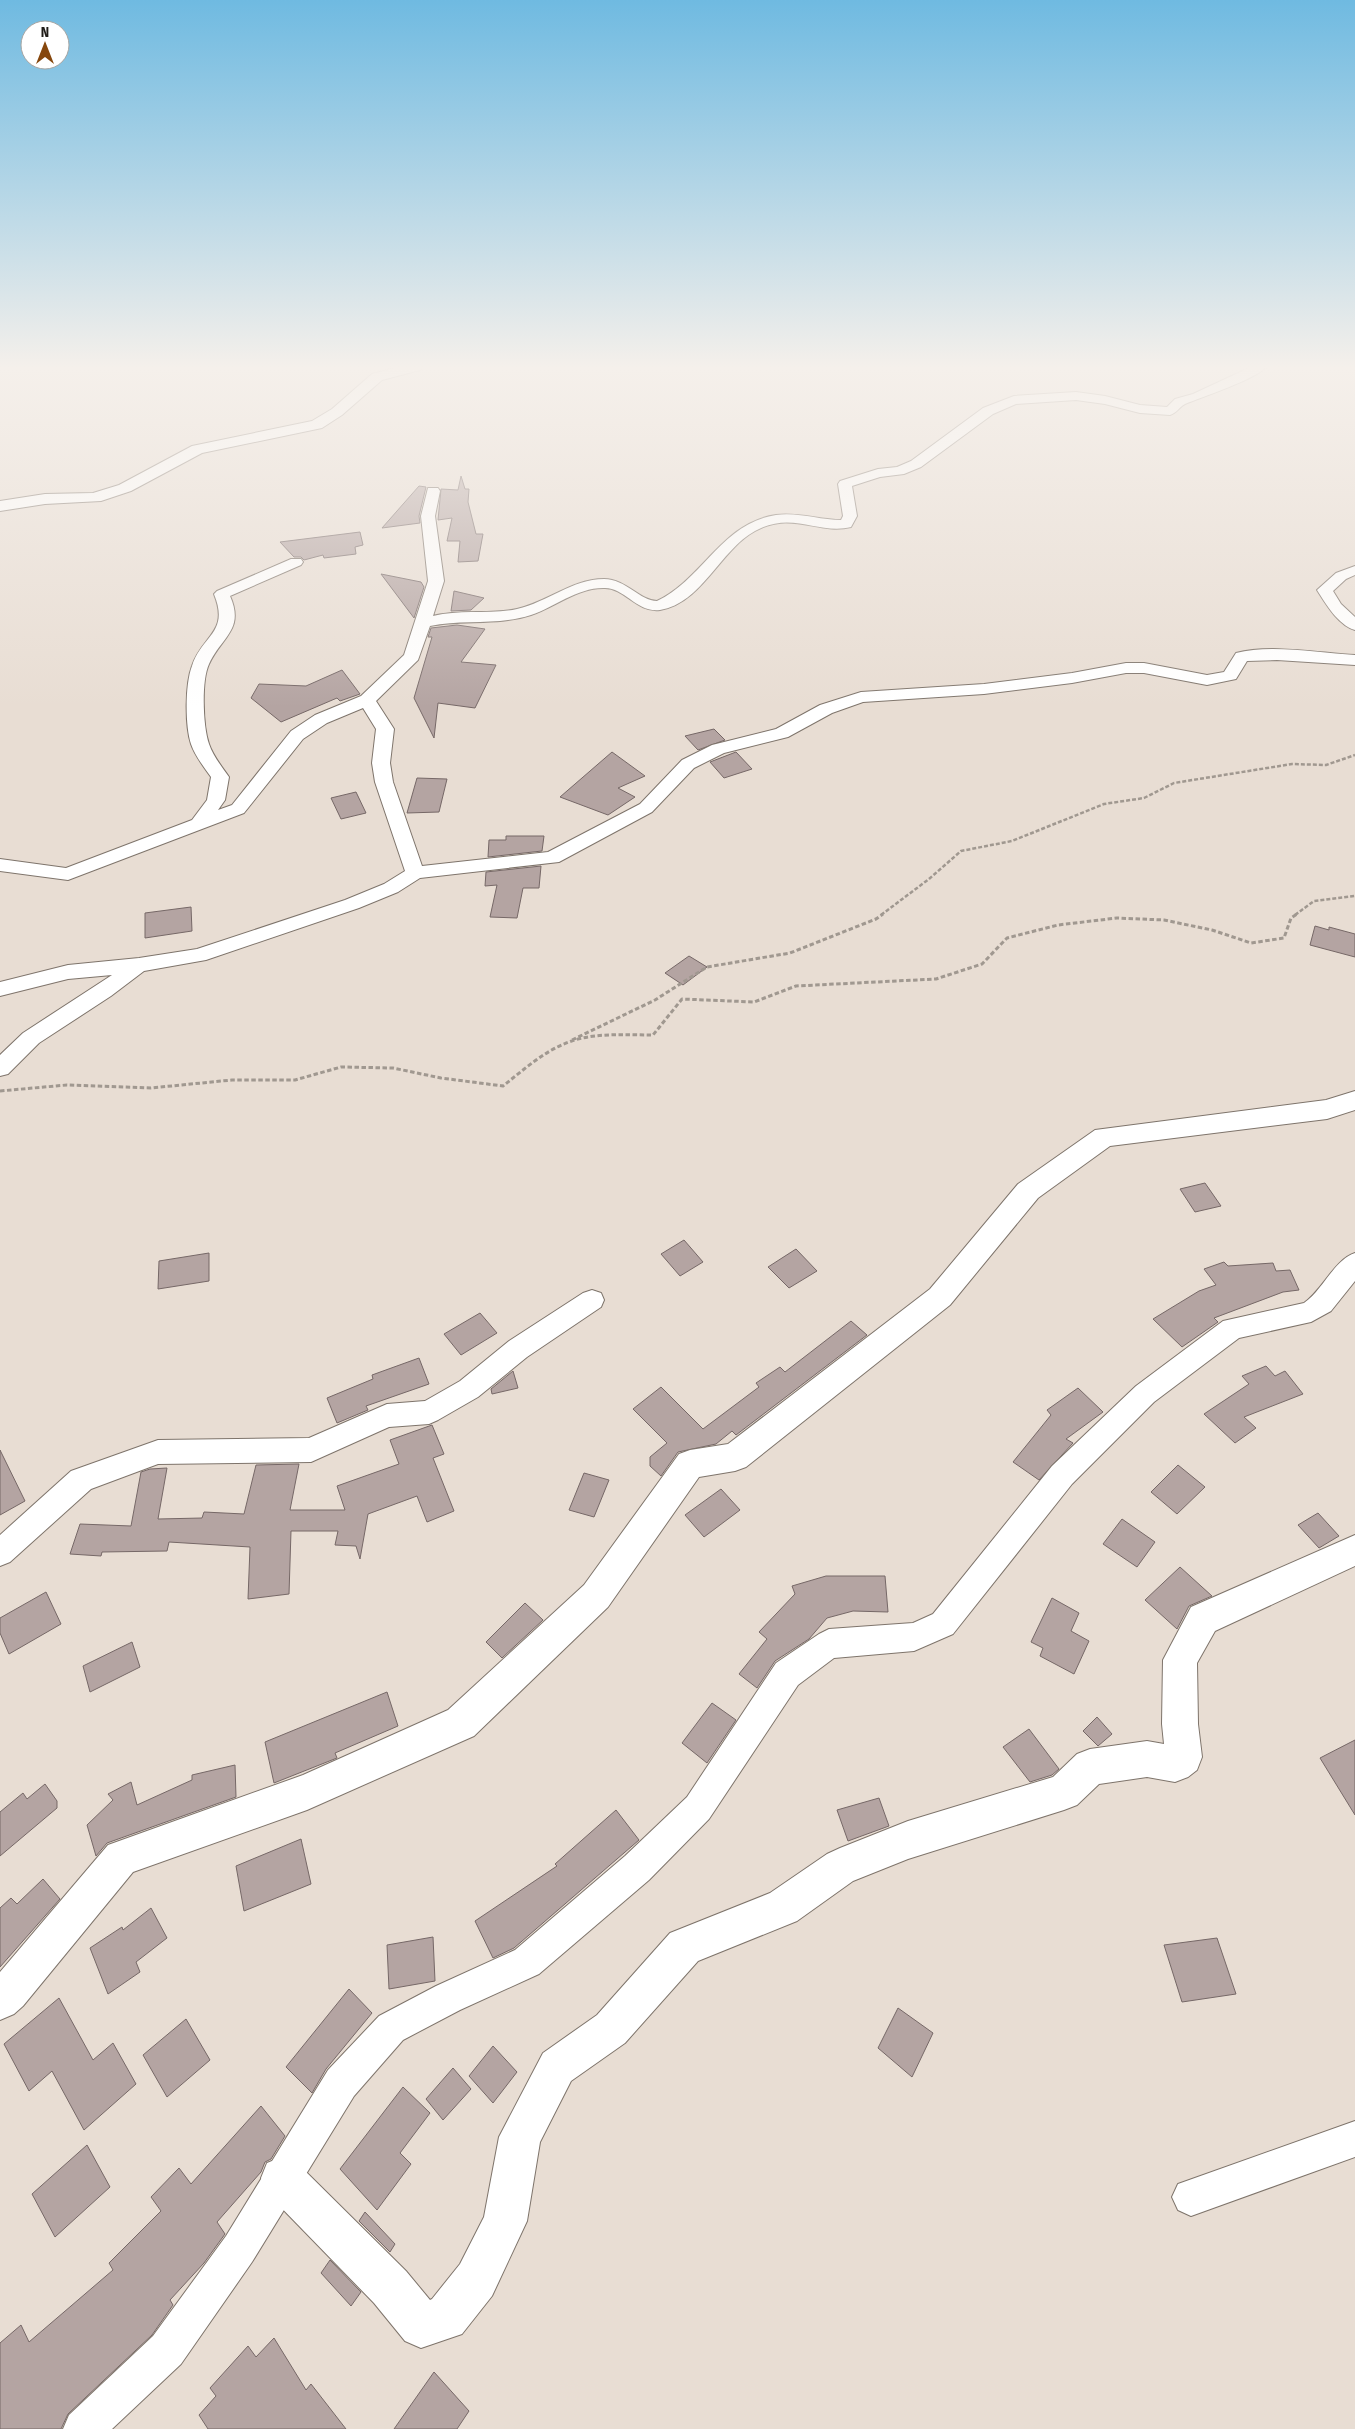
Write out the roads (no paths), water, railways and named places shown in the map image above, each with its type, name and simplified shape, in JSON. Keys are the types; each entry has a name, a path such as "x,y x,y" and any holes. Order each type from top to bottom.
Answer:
{"street":[{"path":"0,506 45,500 95,498 125,488 139,480"},
{"path":"423,622 449,617 488,617 524,612 566,594 599,583 615,584 628,590 639,600 657,606 676,600 746,529 764,522 795,517 831,526 846,524 850,516 846,484 857,480"},
{"path":"0,865 68,874 238,809 297,736 321,719 367,700 412,657 436,581 428,516 433,491"},
{"path":"198,825 216,800 220,777 199,743 196,712 199,666 227,628 227,605 222,594 296,562"},
{"path":"1355,570 1341,576 1326,590 1335,607 1355,625"},
{"path":"0,989 68,972 139,965 200,955 352,904 391,888 415,873 480,864 552,858 646,808 688,764 718,750 782,733 826,708 860,697 984,688 1072,678 1126,668 1144,668 1207,680 1230,676 1242,656 1277,655 1355,660"},
{"path":"367,700 385,729 381,763 382,772 415,873"},
{"path":"0,1068 31,1038 104,991 139,965"},
{"path":"0,2000 9,1992 121,1858 307,1792 461,1723 596,1596 690,1464 736,1457 940,1297 1028,1191 1104,1137 1327,1109 1355,1100"},
{"path":"83,2429 167,2350 239,2249 342,2083 391,2028 527,1962 638,1868 692,1815 787,1674 829,1644 914,1637 943,1624 1062,1475 1145,1394 1232,1329 1311,1312 1322,1304 1355,1263"},
{"path":"0,1553 81,1480 158,1452 311,1450 387,1416 429,1412 469,1389 518,1349 592,1300"},
{"path":"282,2178 390,2287 421,2325 446,2318 476,2280 505,2221 520,2137 557,2067 611,2029 684,1947 783,1907 840,1867 908,1840 1064,1792 1090,1767 1147,1759 1175,1764 1184,1756 1180,1724 1180,1660 1203,1619 1355,1550"},
{"path":"1191,2197 1355,2139"}]}
